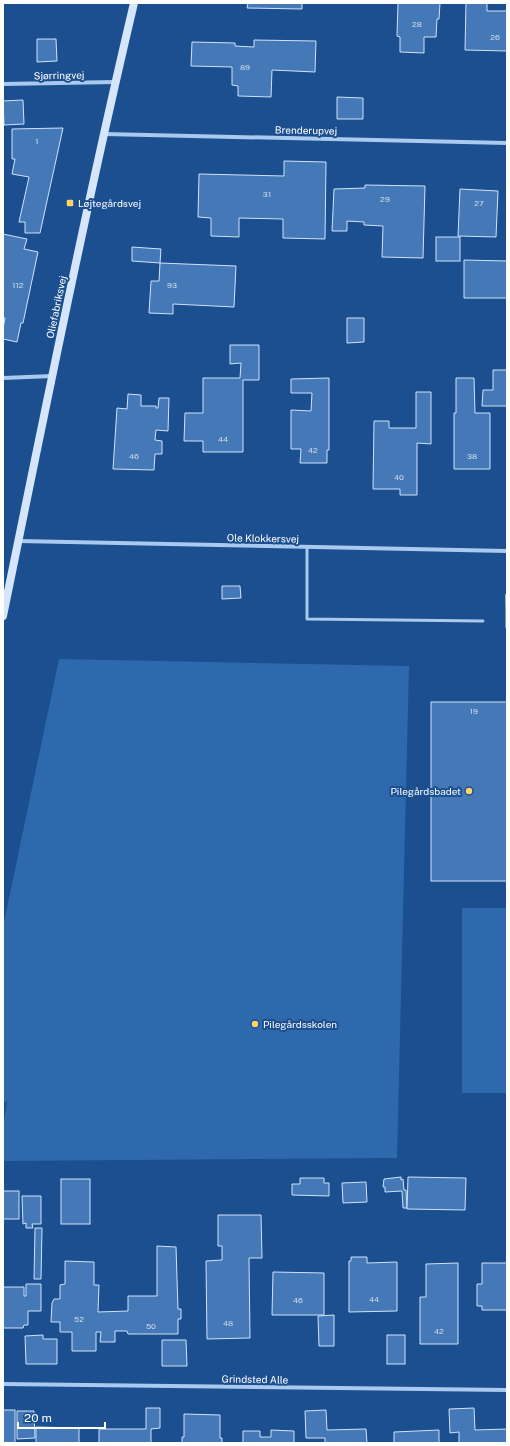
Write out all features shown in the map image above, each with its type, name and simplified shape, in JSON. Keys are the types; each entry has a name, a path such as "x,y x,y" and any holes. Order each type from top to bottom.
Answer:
{"street":[{"name":"Oliefabriksvej","path":"3,616 52,376 115,82 134,3"},
{"name":"Sjørringvej","path":"3,84 115,82"},
{"name":"Brenderupvej","path":"104,134 507,143"},
{"path":"3,378 52,376"},
{"name":"Ole Klokkersvej","path":"18,541 507,551"},
{"name":"Grindsted Alle","path":"3,1384 507,1390"}],"lane":[{"path":"308,547 307,619 483,621"}],"shaded area":[{"name":"Pilegårdsskolen","path":"59,659 409,666 397,1158 3,1161 3,1126 7,1102 3,1101 3,927"},
{"path":"462,908 507,908 507,1093 462,1093"}],"building":[{"path":"248,3 302,3 302,9 247,8"},
{"path":"398,3 440,3 436,37 424,37 424,53 400,52 400,37 397,36"},
{"path":"466,3 487,3 487,11 507,11 507,51 465,50"},
{"path":"37,39 56,39 57,61 37,62"},
{"path":"254,40 316,41 315,72 272,70 271,97 238,96 238,86 232,85 232,67 191,66 192,42 235,43 235,46 254,47"},
{"path":"337,97 363,98 363,119 337,119"},
{"path":"23,100 24,124 4,125 3,101"},
{"path":"63,128 40,233 25,233 25,222 19,222 29,177 12,174 15,159 12,159 12,129"},
{"path":"284,161 326,162 325,239 283,238 283,219 239,218 239,237 211,236 211,218 198,217 199,174 284,176"},
{"path":"365,185 425,186 423,258 382,257 383,226 364,225 364,222 347,221 347,231 332,231 334,189 365,188"},
{"path":"460,189 498,191 496,237 458,236"},
{"path":"3,234 27,239 24,249 38,252 23,323 21,323 17,342 3,339 5,318 3,318"},
{"path":"436,237 460,237 460,261 436,261"},
{"path":"132,247 161,249 160,263 132,261"},
{"path":"464,260 507,261 507,298 464,298"},
{"path":"160,263 236,266 234,307 173,304 173,314 149,313 151,281 159,281"},
{"path":"347,318 364,318 364,342 347,343"},
{"path":"230,345 259,345 259,380 243,380 243,452 203,452 203,441 184,441 185,413 203,413 203,378 240,378 241,363 230,364"},
{"path":"493,370 507,370 507,406 482,406 483,390 493,390"},
{"path":"329,378 329,450 327,450 327,463 300,463 301,449 291,449 291,410 311,411 312,393 291,393 291,379"},
{"path":"456,378 474,378 475,413 490,413 490,469 454,469 454,413 456,413"},
{"path":"416,392 431,392 431,444 417,443 417,495 400,495 400,489 373,489 374,421 389,421 389,428 416,428"},
{"path":"128,394 141,395 141,406 156,406 156,408 158,408 159,398 169,398 168,431 156,430 155,440 162,441 162,454 155,454 154,470 113,469 117,408 127,409"},
{"path":"222,586 240,586 241,598 222,599"},
{"path":"506,594 507,628 506,628"},
{"name":"Pilegårdsbadet","path":"431,702 507,702 507,881 431,881"},
{"path":"401,1177 401,1180 403,1179 404,1190 406,1190 407,1208 403,1208 402,1191 385,1192 385,1187 383,1187 384,1179"},
{"path":"408,1177 466,1178 465,1210 407,1209"},
{"path":"300,1178 324,1178 324,1183 329,1183 329,1196 292,1195 292,1184 300,1184"},
{"path":"61,1179 90,1179 90,1224 61,1224"},
{"path":"366,1182 367,1202 343,1203 342,1183"},
{"path":"3,1191 19,1191 19,1219 3,1219"},
{"path":"22,1196 41,1196 41,1224 32,1224 33,1228 26,1228 26,1223 23,1224"},
{"path":"218,1215 261,1215 262,1258 249,1258 250,1338 207,1339 206,1261 222,1260 222,1246 218,1246"},
{"path":"35,1228 42,1228 41,1279 34,1279"},
{"path":"157,1246 176,1247 178,1309 181,1309 181,1319 178,1319 178,1334 128,1334 127,1331 115,1331 115,1342 100,1342 101,1332 96,1332 96,1351 72,1351 72,1332 60,1332 60,1322 51,1322 52,1303 54,1299 60,1299 60,1285 65,1284 65,1261 94,1262 94,1285 99,1285 98,1312 128,1311 128,1296 157,1296"},
{"path":"351,1257 367,1257 367,1263 397,1262 397,1311 349,1312 349,1261 351,1261"},
{"path":"458,1263 458,1344 420,1344 420,1297 426,1297 426,1264"},
{"path":"482,1263 507,1263 507,1310 482,1310 482,1306 477,1306 477,1284 482,1284"},
{"path":"273,1272 324,1273 324,1315 272,1315"},
{"path":"26,1284 41,1284 41,1311 28,1311 28,1325 24,1325 23,1328 3,1328 3,1287 24,1287 24,1296 26,1296"},
{"path":"334,1315 334,1346 319,1346 318,1316"},
{"path":"43,1335 43,1339 57,1339 57,1364 26,1364 25,1336"},
{"path":"387,1335 405,1335 405,1364 387,1364"},
{"path":"162,1340 186,1340 187,1366 162,1366"},
{"path":"146,1408 160,1408 160,1428 151,1429 151,1443 99,1443 99,1429 146,1429"},
{"path":"474,1408 475,1430 507,1429 507,1443 459,1443 459,1432 450,1433 449,1409"},
{"path":"3,1410 15,1410 15,1443 3,1443"},
{"path":"326,1410 327,1430 366,1429 367,1443 325,1443 325,1438 306,1438 305,1411"},
{"path":"17,1411 34,1411 35,1438 17,1439"},
{"path":"184,1414 220,1415 220,1438 222,1438 222,1443 182,1443 182,1437 184,1437"},
{"path":"36,1427 79,1428 79,1443 36,1443"},
{"path":"271,1430 294,1431 294,1443 243,1443 243,1431 260,1431 260,1437 271,1437"},
{"path":"439,1430 439,1443 394,1443 394,1432"}],"place":[{"name":"Løjtegårdsvej","path":"70,203"},
{"name":"Pilegårdsbadet","path":"469,791"},
{"name":"Pilegårdsskolen","path":"255,1024"}]}
